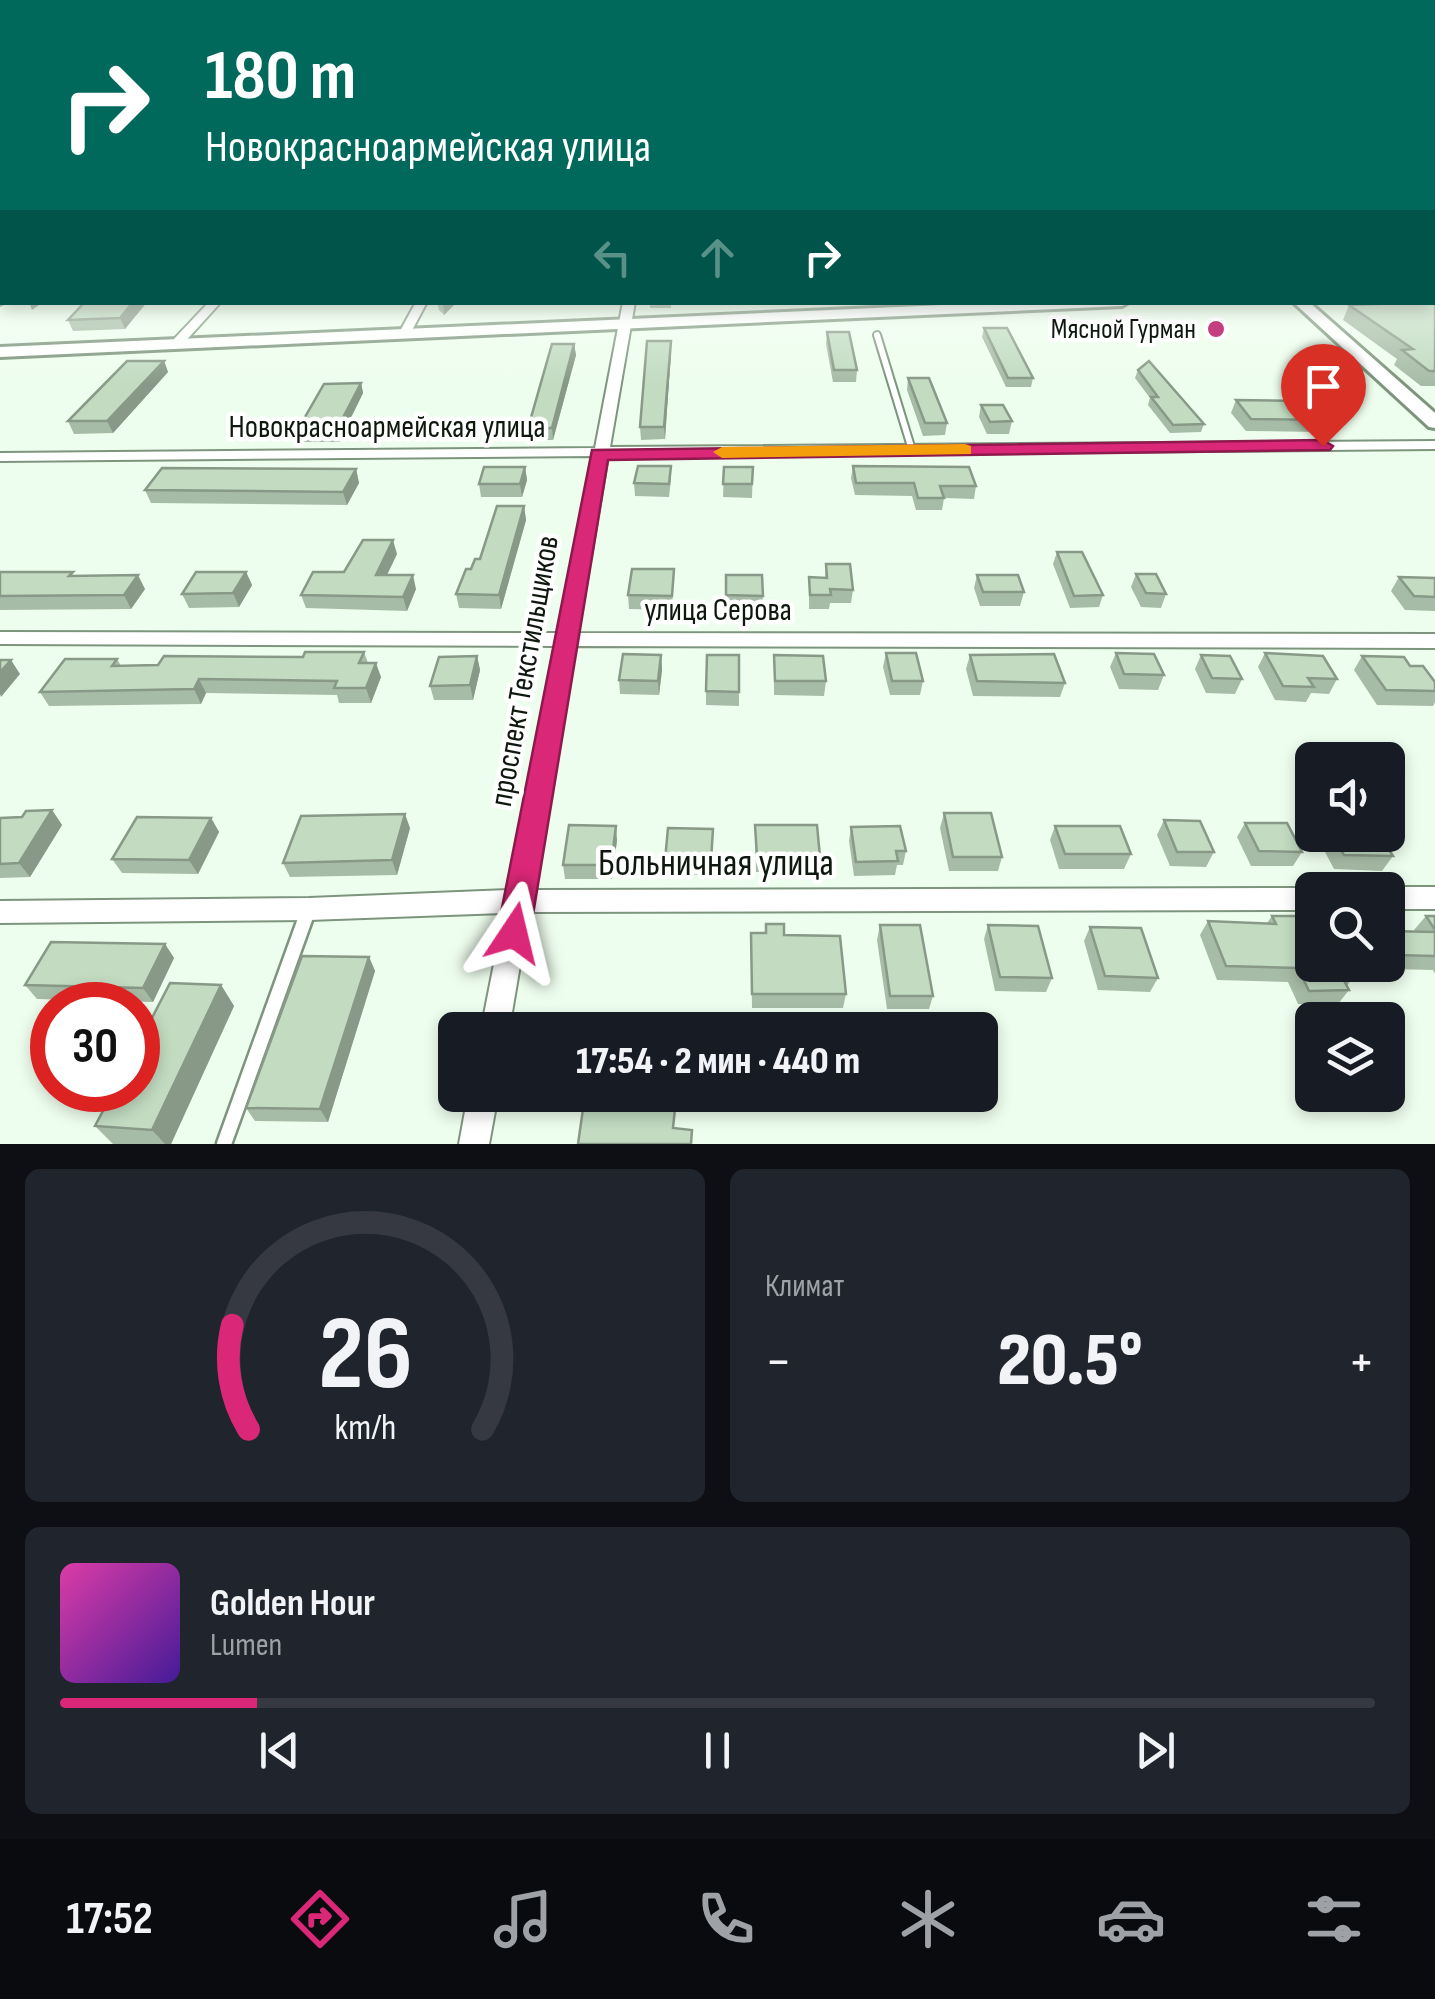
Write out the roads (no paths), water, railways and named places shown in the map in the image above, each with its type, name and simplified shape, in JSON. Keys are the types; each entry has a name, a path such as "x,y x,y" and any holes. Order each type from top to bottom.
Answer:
{"street":[{"path":"178,342 213,305"},
{"path":"405,334 420,305"},
{"name":"проспект Текстильщиков","path":"499,1012 628,305"},
{"path":"0,352 624,325 832,310 1015,305"},
{"path":"1303,305 1435,423"},
{"name":"Новокрасноармейская улица","path":"0,457 1435,445"},
{"name":"улица Серова","path":"0,638 1435,641"},
{"path":"1405,898 1435,898"},
{"name":"Больничная улица","path":"0,912 309,909 520,901 1295,899"},
{"path":"474,1144 480,1112"}],"lane":[{"path":"877,335 912,450"},
{"path":"224,1144 309,909"}],"place":[{"name":"Мясной Гурман","path":"1216,329"}]}
